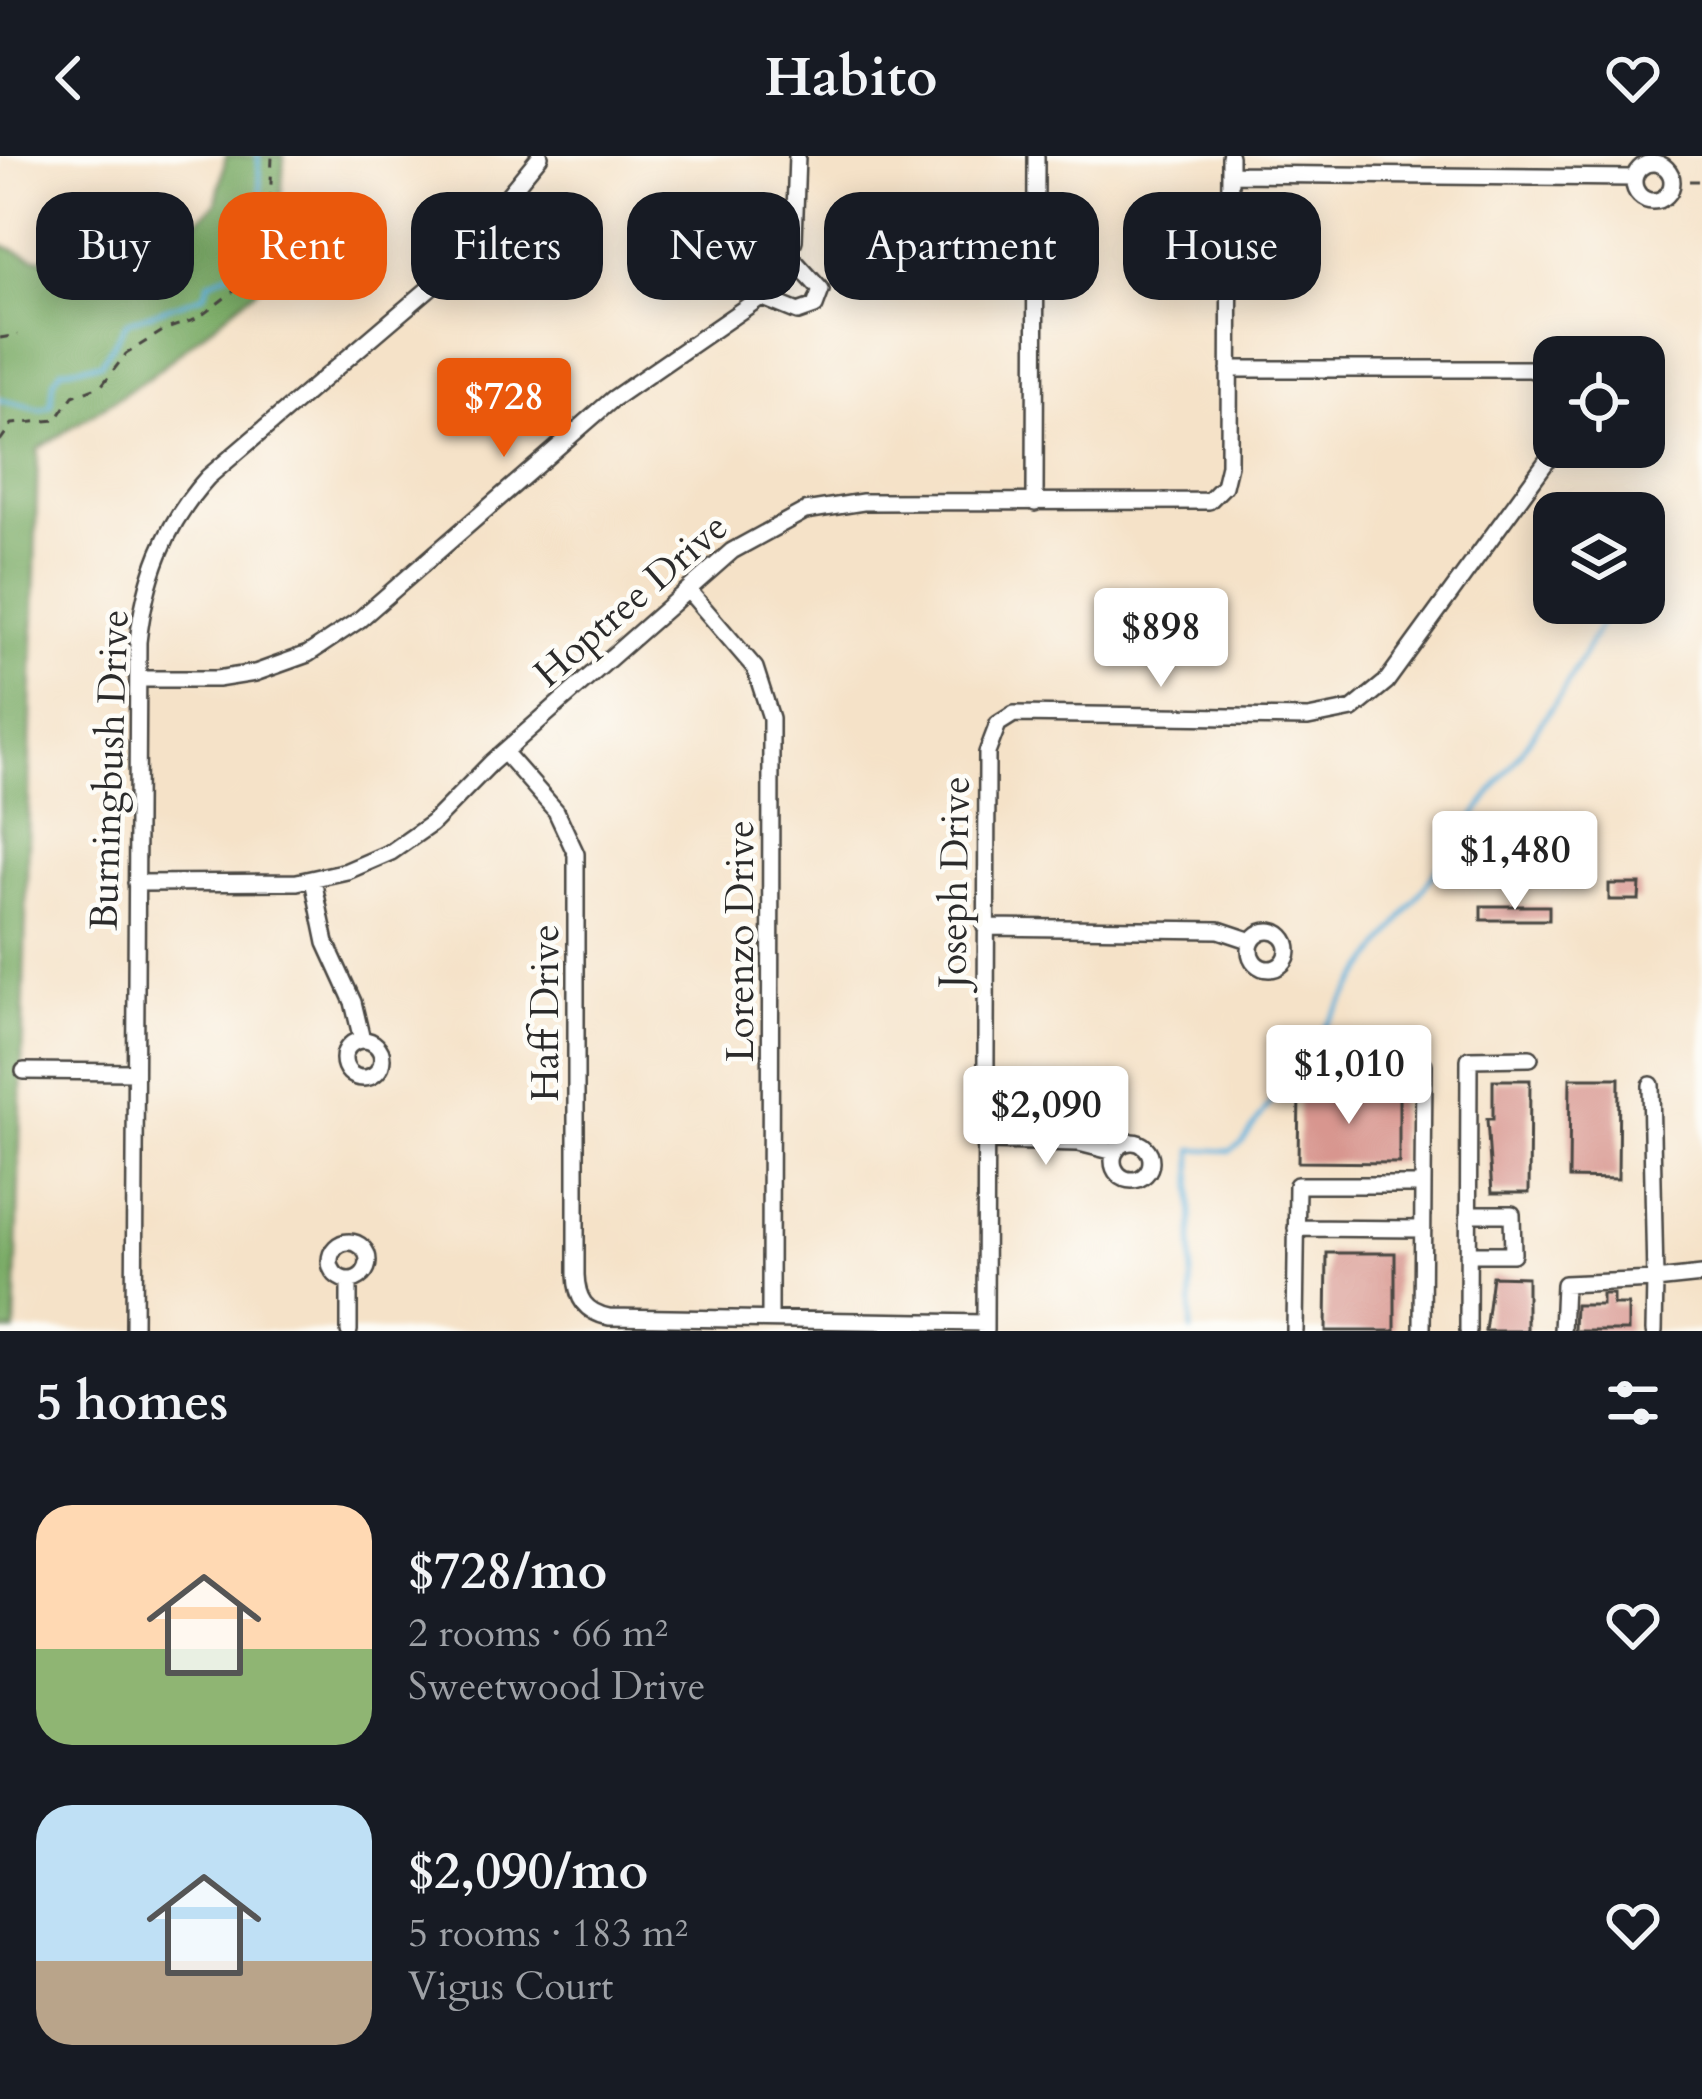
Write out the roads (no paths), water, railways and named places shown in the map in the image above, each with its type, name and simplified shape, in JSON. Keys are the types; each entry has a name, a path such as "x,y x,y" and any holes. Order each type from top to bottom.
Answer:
{"street":[{"name":"Burningbush Drive","path":"134,1331 138,679 147,585 165,538 191,495 225,458 439,280 540,156"},
{"path":"796,192 797,156"},
{"path":"1035,503 1036,156"},
{"path":"1230,156 1229,369 1533,370"},
{"path":"1230,174 1634,178"},
{"path":"768,300 798,312 815,306 820,290 817,281 800,265"},
{"path":"138,679 236,677 292,661 342,634 633,382 756,300"},
{"name":"Hoptree Drive","path":"136,883 313,880 370,862 412,838 749,538 824,506 1190,506 1217,496 1229,465 1229,369"},
{"name":"Joseph Drive","path":"985,1327 987,752 998,724 1023,714 1308,718 1353,709 1386,682 1542,468"},
{"name":"Lorenzo Drive","path":"688,590 755,668 772,718 770,1320"},
{"name":"Haff Drive","path":"504,752 556,811 576,854 579,1299 587,1309 609,1317 770,1320"},
{"path":"313,880 326,943 353,1002 362,1040"},
{"path":"986,928 1219,930 1252,941"},
{"path":"1468,1331 1469,1059 1530,1058"},
{"path":"1345,1063 1424,1064 1422,1331"},
{"path":"24,1072 135,1072"},
{"path":"1651,1085 1654,1331"},
{"path":"986,1142 1079,1143 1115,1152"},
{"path":"1294,1331 1297,1185 1423,1185"},
{"path":"1468,1214 1512,1214 1513,1254 1468,1254"},
{"path":"1296,1228 1422,1229"},
{"path":"1562,1331 1564,1284 1702,1275"},
{"path":"349,1281 349,1331"},
{"path":"770,1320 985,1327"}],"waterway":[{"path":"0,400 41,410 51,406 54,380 62,369 101,363 127,322 204,295 209,282 241,267 264,240 258,156"},
{"path":"1191,1331 1193,1149 1230,1151 1242,1143 1560,696 1601,624"}]}
